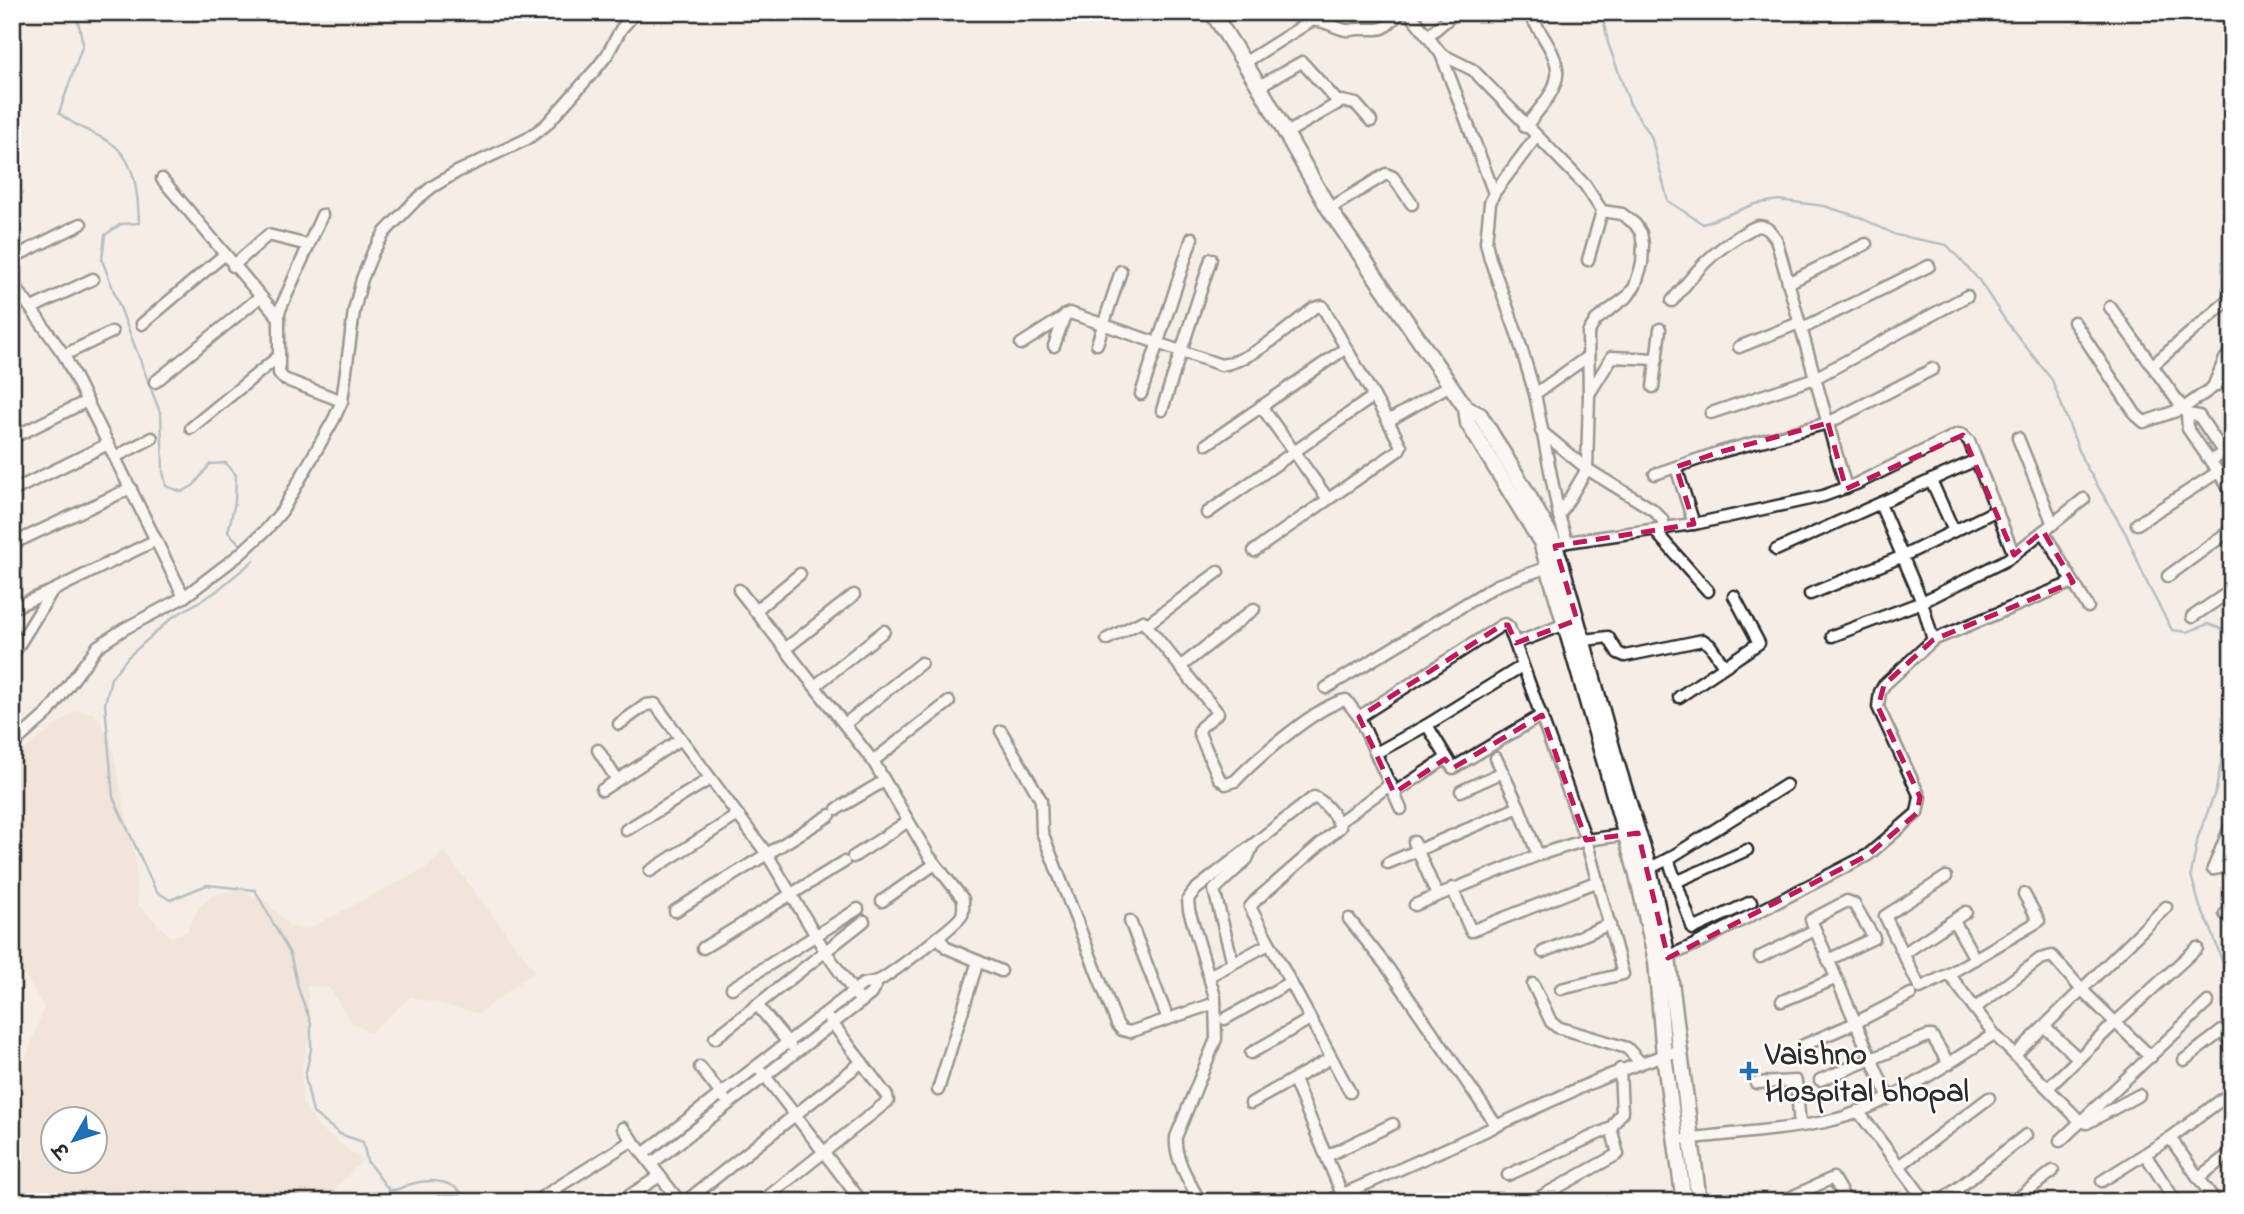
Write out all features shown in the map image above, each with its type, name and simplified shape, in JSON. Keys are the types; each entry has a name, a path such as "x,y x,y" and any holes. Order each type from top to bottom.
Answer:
{"street":[{"path":"12,745 48,713 98,646 184,597 251,545 282,511 342,401 354,310 362,279 385,232 432,187 457,172 527,139 546,125 596,69 621,29 636,12"},
{"path":"1212,12 1259,86 1329,209 1466,408 1480,415 1555,546"},
{"path":"1244,63 1311,21 1320,20 1348,31 1383,30 1401,12"},
{"path":"1409,12 1441,54 1494,193"},
{"path":"1429,35 1448,19 1452,12"},
{"path":"1525,127 1550,97 1559,76 1546,41 1528,12"},
{"path":"1441,54 1472,70 1525,127 1585,185 1602,211 1622,214 1635,224 1641,233 1642,264 1635,286 1628,296 1590,327 1587,357 1587,469 1559,516"},
{"path":"1259,86 1302,62 1339,103"},
{"path":"1285,134 1346,100 1356,104 1371,121"},
{"path":"1536,137 1494,193 1487,223 1488,251 1535,394 1559,516 1555,565 1643,871 1662,959 1679,1051 1684,1202"},
{"path":"1329,209 1386,174 1393,177 1412,204"},
{"path":"162,179 279,318"},
{"path":"1588,260 1602,211"},
{"path":"322,215 279,312 279,373 284,379 342,401"},
{"path":"12,258 81,224"},
{"path":"1672,301 1713,253 1759,226 1768,229 1776,239 1846,488"},
{"path":"233,265 268,235 308,245"},
{"path":"1141,394 1192,238"},
{"path":"1788,283 1866,244"},
{"path":"142,324 224,255"},
{"path":"1162,410 1211,259"},
{"path":"1739,347 1800,326 1929,266"},
{"path":"1097,344 1121,271"},
{"path":"32,308 93,279"},
{"path":"12,282 64,355 184,597"},
{"path":"1711,413 1815,378 1967,296"},
{"path":"155,382 260,297"},
{"path":"2153,365 2232,297"},
{"path":"1021,344 1065,316 1076,314 1220,365 1230,364 1249,356 1319,306 1325,310 1400,442 1399,450 1254,551"},
{"path":"2110,307 2185,411 2188,429 2232,492"},
{"path":"1054,346 1065,316"},
{"path":"2074,322 2140,419 2149,421 2185,411 2232,374"},
{"path":"1653,387 1660,329"},
{"path":"64,355 112,332"},
{"path":"1207,444 1346,348"},
{"path":"2213,387 2225,359 2232,350"},
{"path":"191,428 279,356"},
{"path":"1535,394 1587,357"},
{"path":"1589,395 1612,357 1657,359"},
{"path":"1655,474 1720,452 1828,423 1933,369"},
{"path":"1388,421 1450,384"},
{"path":"1207,513 1374,396"},
{"path":"12,438 87,401"},
{"path":"1261,406 1328,499"},
{"path":"2185,411 2199,416 2227,449 2232,466"},
{"path":"1541,431 1587,469 1652,509 1662,519 1660,530 1708,591"},
{"path":"1555,546 1694,524 1823,496 1846,488 1958,435 1966,438 2014,555"},
{"path":"115,457 152,438"},
{"path":"2018,438 2053,524"},
{"path":"12,491 108,444"},
{"path":"2211,461 2227,449"},
{"path":"1776,550 1976,460"},
{"path":"1676,467 1694,524"},
{"path":"2137,524 2218,472"},
{"path":"1931,480 1954,531"},
{"path":"12,544 131,488"},
{"path":"1832,636 1922,602 2014,555 2084,499"},
{"path":"1880,504 1922,602 1933,640"},
{"path":"1810,594 1901,557 1997,510"},
{"path":"2168,576 2232,528"},
{"path":"2043,531 2088,607"},
{"path":"12,608 156,540"},
{"path":"1326,688 1497,585 1555,565"},
{"path":"1146,625 1219,572"},
{"path":"755,611 800,575"},
{"path":"1662,959 1868,855 1917,813 1920,797 1881,715 1878,699 1884,685 1933,640 2073,582"},
{"path":"643,1154 863,984 878,981 938,937 956,923 963,908 962,899 907,822 873,761 739,590"},
{"path":"2192,617 2232,590"},
{"path":"12,656 52,591"},
{"path":"785,649 854,595"},
{"path":"1679,697 1759,643 1734,596"},
{"path":"1180,667 1254,609"},
{"path":"1107,639 1143,621 1218,713 1201,727 1199,733 1219,778 1226,784 1235,781 1312,717 1337,702 1346,700 1359,717 1401,809"},
{"path":"1516,643 1571,622"},
{"path":"1359,717 1502,625 1509,627 1586,840 1623,974 1561,989"},
{"path":"815,686 884,631"},
{"path":"1576,641 1608,637 1618,653 1625,656 1703,640 1710,645 1724,667"},
{"path":"845,724 921,663"},
{"path":"1376,752 1427,725 1522,666"},
{"path":"873,761 949,702"},
{"path":"619,724 646,705 655,704 767,854 825,951 861,1002"},
{"path":"1427,725 1445,759 1453,768 1542,715"},
{"path":"1001,731 1041,800 1042,832 1117,1024 1126,1033 1215,1003"},
{"path":"602,790 681,739"},
{"path":"597,750 617,780"},
{"path":"1496,758 1520,807 1538,855"},
{"path":"1339,822 1392,788 1445,759"},
{"path":"1461,791 1503,772"},
{"path":"626,830 710,779"},
{"path":"675,911 884,781"},
{"path":"1643,871 1668,859 1786,785"},
{"path":"1199,1202 1179,1159 1175,1143 1214,1045 1215,1003 1188,899 1195,890 1314,797 1319,799 1339,822 1338,830 1251,904 1251,912 1350,1092"},
{"path":"1388,863 1416,846 1520,807"},
{"path":"650,871 738,815"},
{"path":"703,948 907,822"},
{"path":"2232,822 2213,869 2232,866"},
{"path":"1415,905 1538,855 1586,840 1631,834"},
{"path":"1233,963 1214,890 1247,859 1253,844"},
{"path":"1416,846 1437,895"},
{"path":"1676,882 1747,850"},
{"path":"1668,859 1693,929 1751,902"},
{"path":"882,901 935,864"},
{"path":"1946,877 1886,914 1920,988 1950,974 2039,921 2024,894"},
{"path":"1452,888 1471,931 1598,881"},
{"path":"1828,960 1874,938 1854,904 1847,901 1811,920 1835,979 1888,1097"},
{"path":"2016,1054 2166,907"},
{"path":"732,988 858,909"},
{"path":"1903,954 1966,912"},
{"path":"1349,919 1388,968 1497,1126"},
{"path":"715,1038 864,921"},
{"path":"1130,921 1168,1019"},
{"path":"1954,921 1975,959"},
{"path":"1543,952 1610,924"},
{"path":"1760,957 1815,930"},
{"path":"938,937 947,948 1001,971"},
{"path":"1209,976 1269,944"},
{"path":"2049,1087 2197,948"},
{"path":"1974,1009 2039,958 2052,956 2083,991 2151,1056"},
{"path":"1662,959 1664,1055 1682,1140 1699,1202"},
{"path":"938,1090 978,961"},
{"path":"1950,974 1994,1034 2080,1121 2087,1123 2139,1095"},
{"path":"1782,1001 1835,979"},
{"path":"651,1164 871,994 878,981"},
{"path":"1225,1019 1290,982"},
{"path":"1533,984 1551,1022 1557,1027 1627,1048 1640,1062"},
{"path":"1804,1045 1855,1023 1911,993"},
{"path":"2060,1141 2208,1002"},
{"path":"757,1005 795,1053"},
{"path":"765,1199 888,1101 825,1013"},
{"path":"1251,1053 1310,1019"},
{"path":"2045,1027 2078,1059"},
{"path":"2183,1060 2222,1031 2232,1045"},
{"path":"1682,1140 1830,1121 1888,1097 1949,1065 1994,1034"},
{"path":"1820,1080 1928,1035 1932,1036 1949,1065"},
{"path":"1325,1202 1346,1196 1620,1069 1679,1051"},
{"path":"1251,1103 1331,1058"},
{"path":"623,1128 682,1202 862,1062"},
{"path":"757,1066 862,1202"},
{"path":"700,1067 728,1104"},
{"path":"1508,1175 1611,1128 1622,1112 1620,1069"},
{"path":"1294,1080 1346,1196"},
{"path":"1756,1083 1796,1081 1800,1125"},
{"path":"2102,1181 2170,1138 2232,1092"},
{"path":"1899,1166 1989,1098"},
{"path":"1858,1111 1926,1202"},
{"path":"1327,1156 1394,1124"},
{"path":"1531,1202 1618,1154 1611,1128"},
{"path":"1940,1202 2026,1135"},
{"path":"2170,1138 2216,1202"},
{"path":"534,1202 633,1140"},
{"path":"2198,1178 2232,1152"},
{"path":"2145,1154 2176,1202"},
{"path":"2013,1202 2053,1171"},
{"path":"619,1202 660,1176"},
{"path":"1780,1202 1833,1178 1847,1202"}],"highlighted area":[{"path":"1828,423 1846,489 1963,435 2014,555 2043,531 2073,582 1933,640 1884,685 1878,707 1920,797 1917,813 1868,855 1668,958 1638,833 1586,840 1542,715 1453,768 1445,759 1394,793 1359,717 1502,625 1508,625 1516,643 1577,620 1555,546 1694,524 1676,467 1720,452"}],"shaded area":[{"path":"77,709 95,714 111,741 135,856 138,904 171,937 187,931 198,908 213,895 237,889 267,902 289,925 305,930 427,867 444,851 535,971 479,1014 411,997 370,1033 351,1022 329,988 307,986 311,1029 302,1067 302,1103 319,1128 363,1160 322,1202 12,1202 12,1097 44,1007 12,955 12,759"}],"waterway":[{"path":"76,12 83,44 59,113 116,147 124,156 133,177 139,223 121,224 105,235 102,260 161,415 166,486 182,492 194,485 210,464 226,463 236,475 235,502 228,532 242,546"},
{"path":"1602,12 1608,43 1630,104 1651,136 1668,201 1703,224 1755,204 1778,200 1824,206 1859,217 1896,235 1947,245 1979,280 2005,320 2052,380 2083,461 2126,534 2148,585 2172,630 2187,632 2208,624 2232,633"},
{"path":"254,560 214,593 173,617 128,657 111,678 105,704 113,797 156,891 170,900 207,885 255,890 290,954 299,991 311,1023 311,1049 305,1077 313,1113 340,1134 363,1142 367,1161 389,1190 419,1182 444,1182 457,1189 467,1202"},
{"path":"2232,731 2223,751 2216,790 2198,837 2191,875 2200,907 2226,972 2232,1011"}],"place":[{"name":"Vaishno Hospital bhopal","path":"1749,1071"}]}
